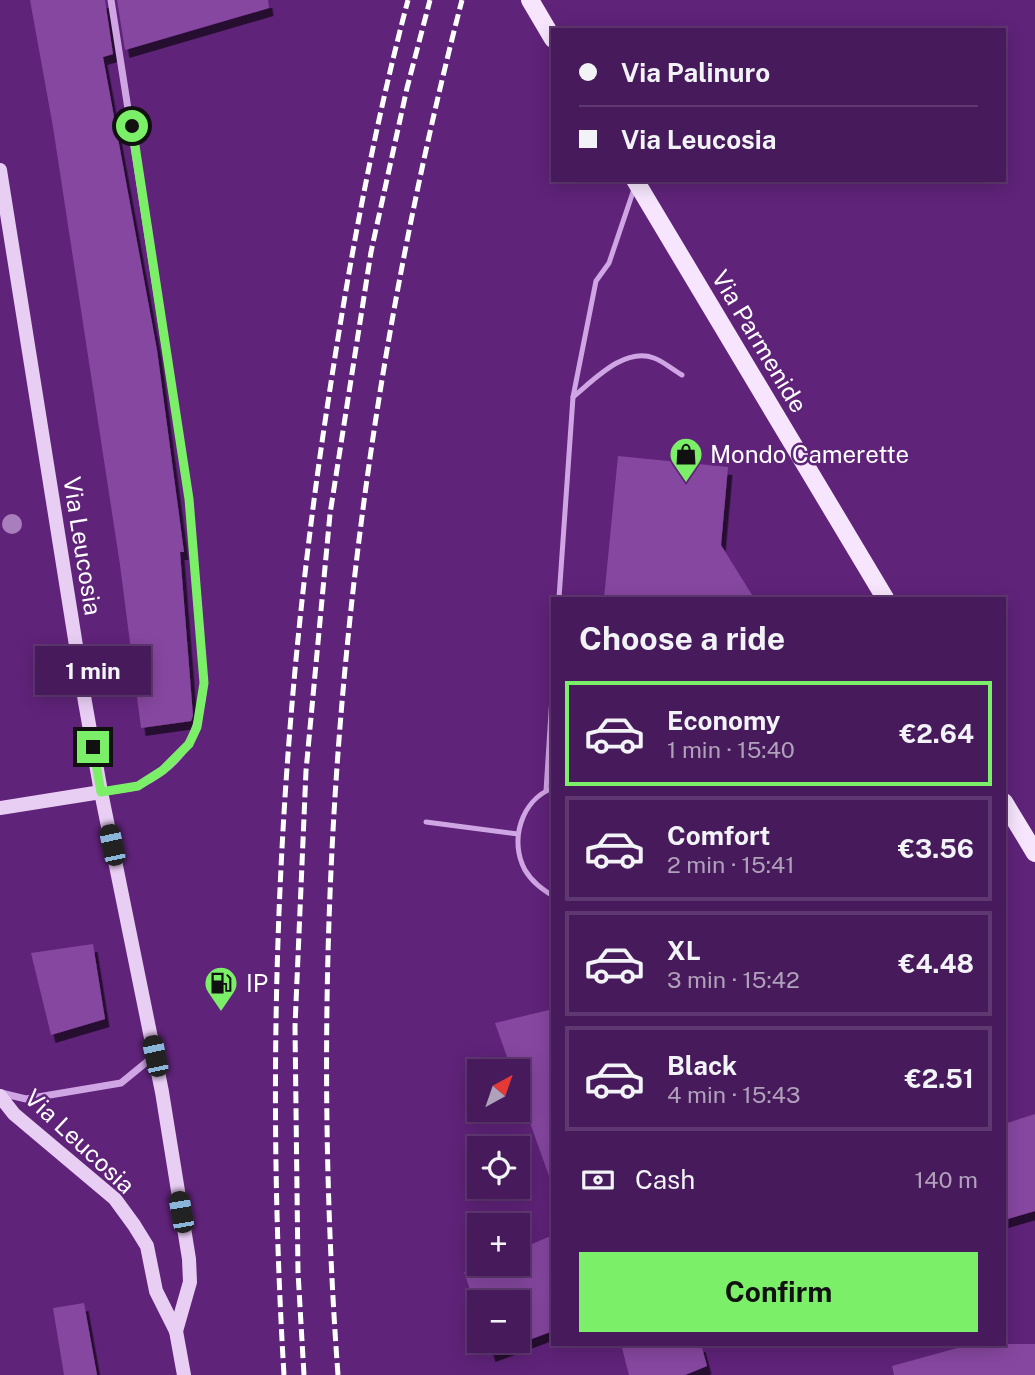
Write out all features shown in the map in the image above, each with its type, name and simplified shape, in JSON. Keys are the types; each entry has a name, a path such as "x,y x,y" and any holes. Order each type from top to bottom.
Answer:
{"main road":[{"path":"530,0 551,36"},
{"name":"Via Leucosia","path":"0,170 101,792 155,1056 189,1259 190,1282 176,1331"},
{"name":"Via Parmenide","path":"636,182 881,593"},
{"path":"0,808 101,792"},
{"path":"1006,805 1035,853"},
{"name":"Via Leucosia","path":"0,1094 14,1114 115,1199 147,1246 156,1291 176,1331"},
{"path":"176,1331 184,1375"}],"street":[{"path":"101,792 138,786 163,770 189,744 197,727 204,683 189,499 111,0"},
{"path":"0,1094 26,1099 121,1083 155,1056"}],"lane":[{"path":"559,597 573,397 596,281 609,263 636,182"},
{"path":"573,397 615,364 638,355 655,358 682,375"},
{"path":"546,791 551,721"},
{"path":"551,789 534,800 523,816 518,834 518,853 526,872 538,886 551,895"},
{"path":"426,822 518,834"}],"building":[{"path":"30,0 105,0 113,54 103,57 157,350 184,552 180,552 193,716 191,721 141,728 120,565 53,127"},
{"path":"117,0 268,0 269,8 125,50"},
{"path":"618,456 728,467 721,545 753,597 604,597"},
{"path":"93,944 105,1019 51,1035 31,953"},
{"path":"551,1009 551,1176 530,1122 530,1059 508,1059 495,1023"},
{"path":"1035,1114 1035,1211 1006,1219 1006,1123"},
{"path":"551,1236 551,1332 530,1340 530,1290 470,1290 464,1272 467,1271 467,1276 530,1276 530,1245"},
{"path":"84,1303 97,1375 64,1375 53,1308"},
{"path":"1035,1344 1035,1375 894,1375 892,1366 965,1346"},
{"path":"622,1346 702,1346 707,1366 685,1375 629,1375"}],"railway":[{"path":"284,1375 278,1252 276,1004 280,881 298,634 330,389 346,291 374,145 408,0"},
{"path":"304,1375 298,1272 295,1026 306,771 330,514 371,252 407,88 430,0"},
{"path":"338,1375 329,1202 327,1029 332,856 344,683 363,510 389,339 422,169 462,0"}],"place":[{"name":"Mondo Camerette","path":"686,484"},
{"name":"IP","path":"221,1013"}],"route":[{"path":"93,747 101,792 138,786 163,770 189,744 197,727 204,683 189,499 132,126"}]}
